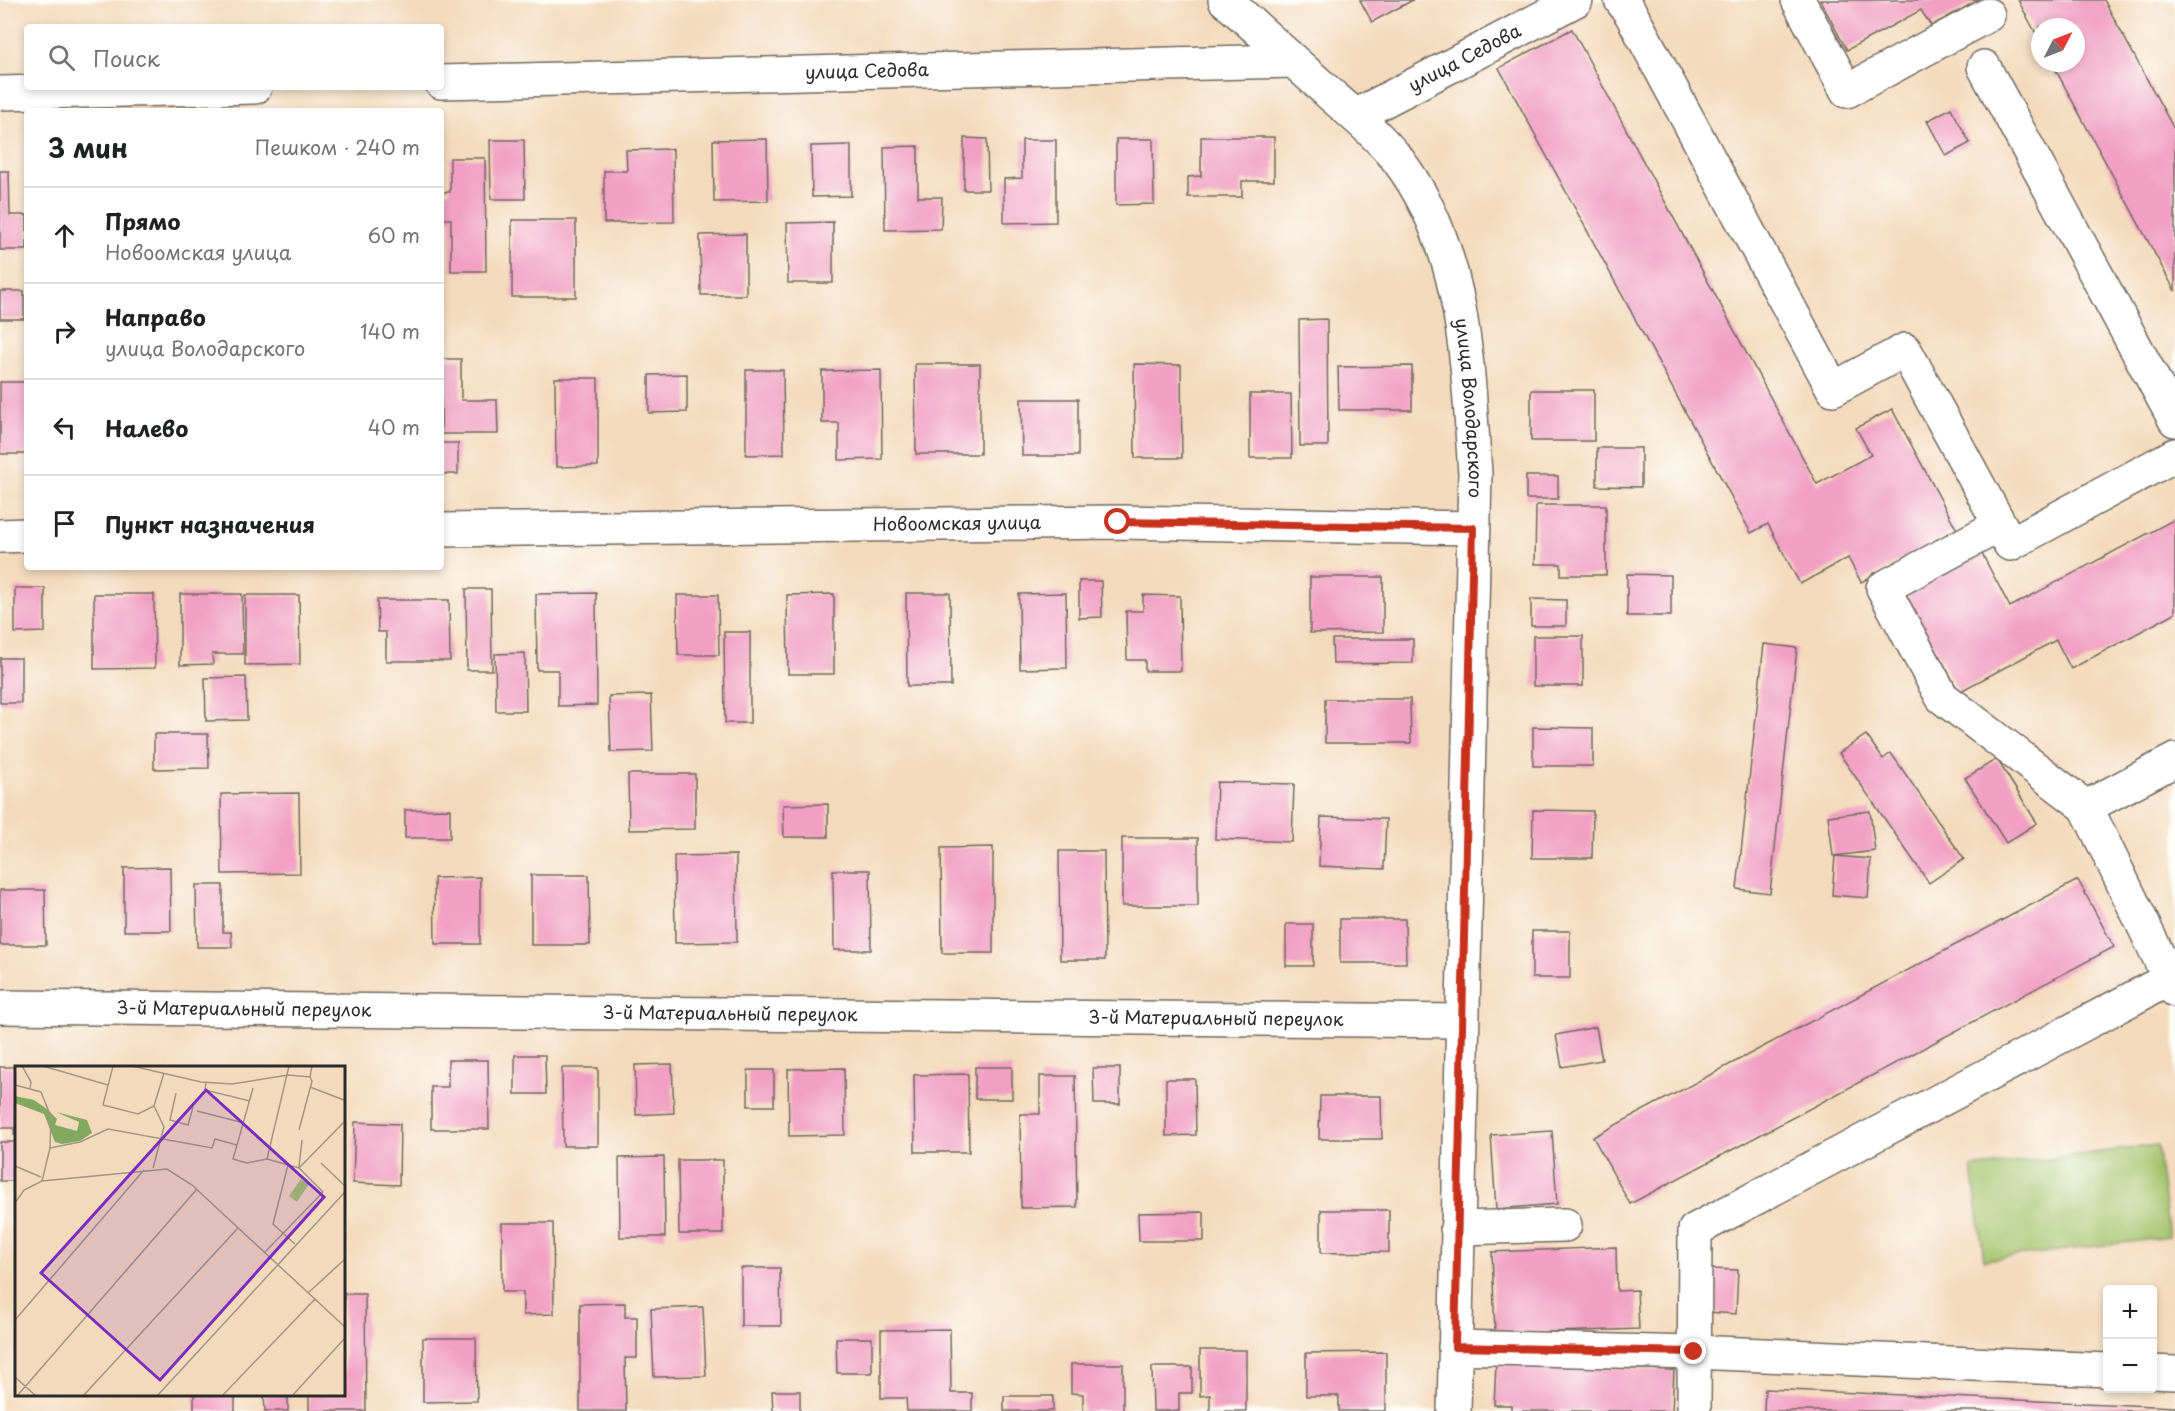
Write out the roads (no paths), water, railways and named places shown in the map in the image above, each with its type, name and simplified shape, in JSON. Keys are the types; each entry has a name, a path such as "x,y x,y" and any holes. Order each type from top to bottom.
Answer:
{"street":[{"name":"улица Володарского","path":"1225,0 1355,116 1398,160 1429,209 1451,268 1466,353 1475,473 1454,1411"},
{"name":"улица Седова","path":"1355,116 1576,0"},
{"path":"1621,0 1631,14 1833,389 1905,350 2010,544 2175,455"},
{"path":"1798,0 1847,91 1988,15"},
{"name":"улица Седова","path":"444,82 1293,61"},
{"path":"1984,66 2175,420"},
{"path":"0,93 128,90"},
{"name":"Новоомская улица","path":"444,530 1118,522 1473,528"},
{"path":"1694,1411 1695,1230 2172,984 2086,807 1942,697 1883,588 2000,525"},
{"path":"0,536 24,535"},
{"path":"2086,807 2175,760"},
{"name":"3-й Материальный переулок","path":"0,1006 1462,1021"},
{"path":"1457,1228 1565,1225"},
{"path":"1455,1347 1694,1353 2103,1370"},
{"path":"2157,1372 2175,1373"}]}
